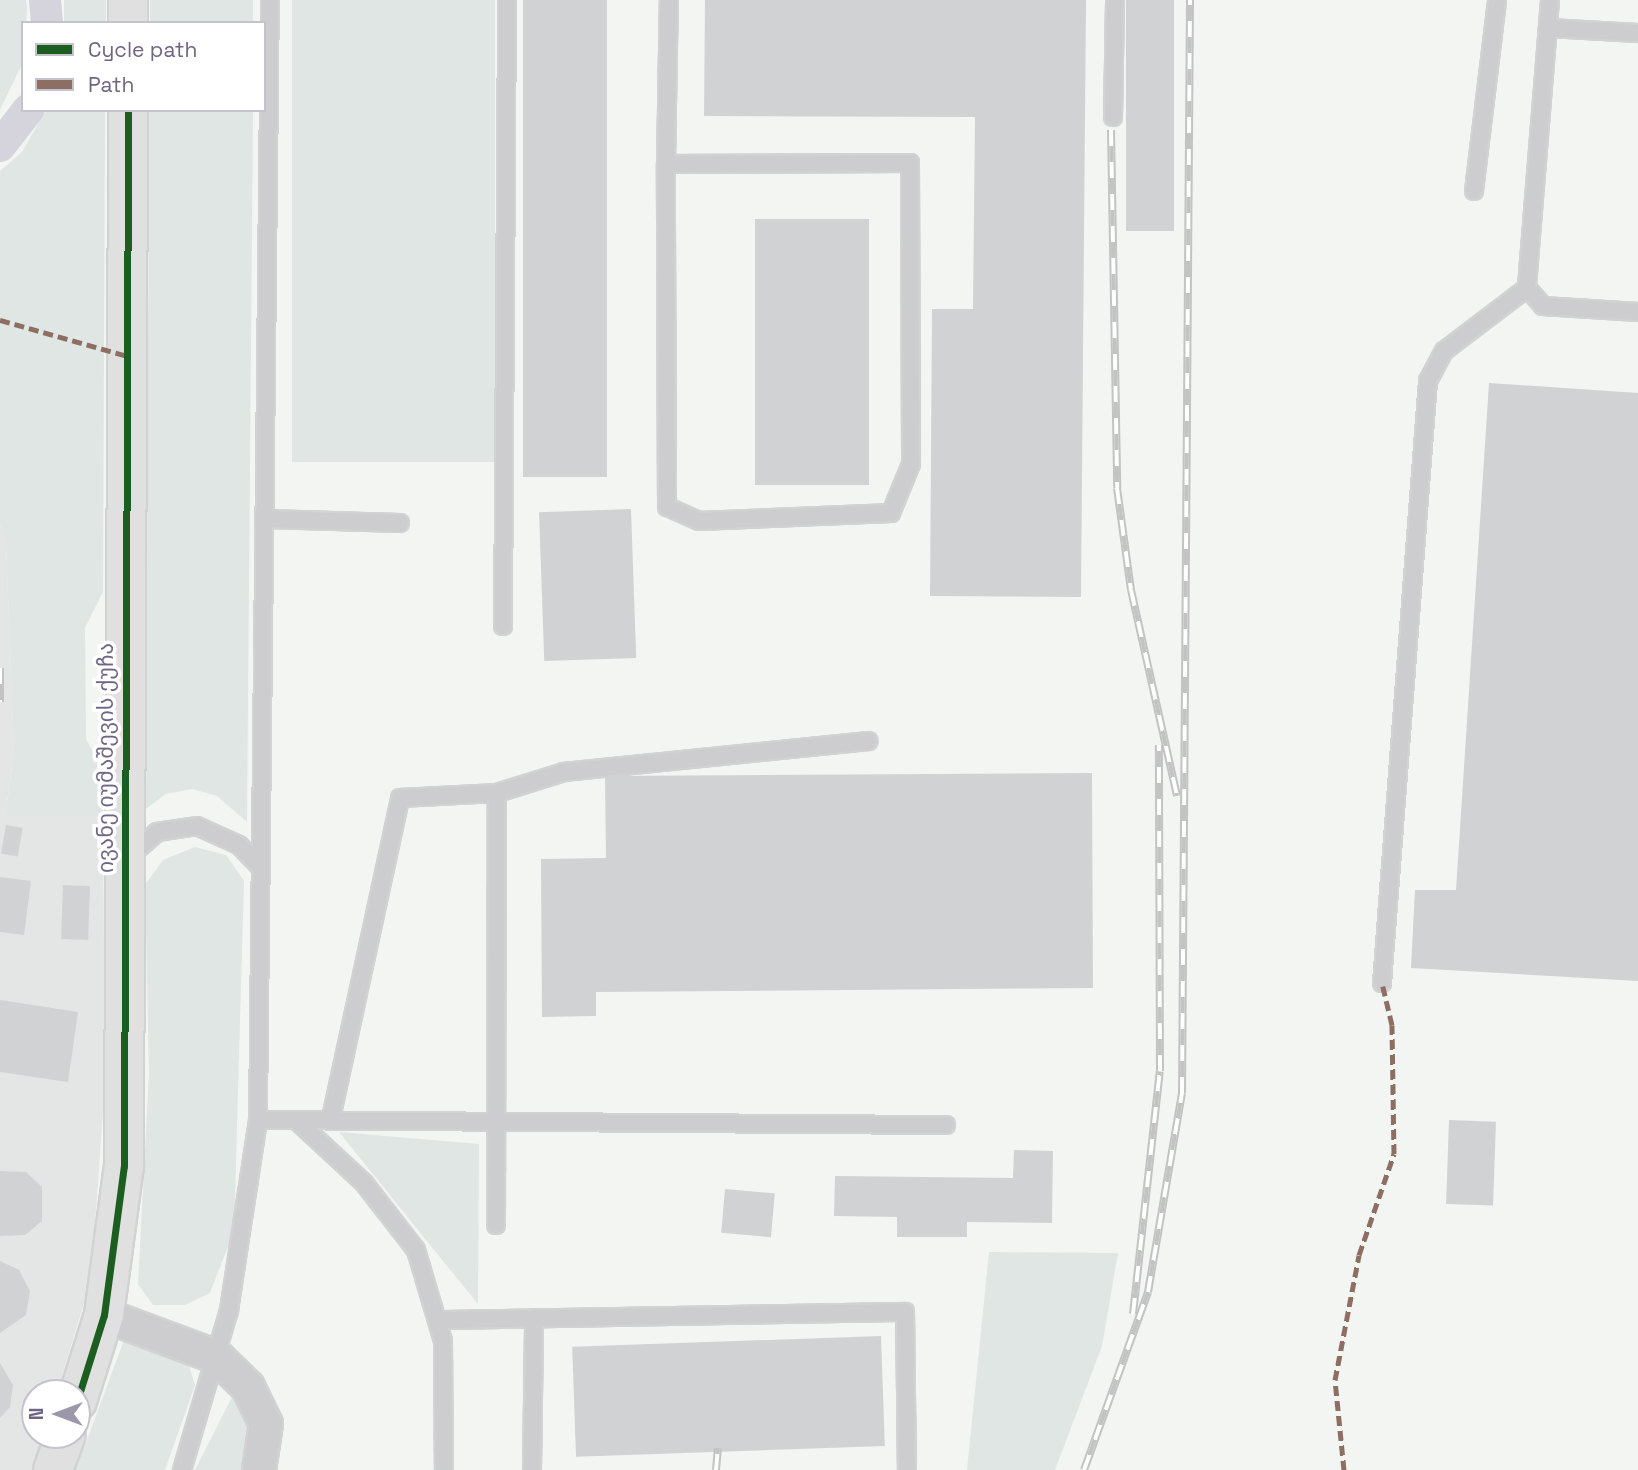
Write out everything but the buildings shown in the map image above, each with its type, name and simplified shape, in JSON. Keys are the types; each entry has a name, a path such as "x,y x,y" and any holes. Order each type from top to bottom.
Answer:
{"street":[{"path":"128,0 128,21"},
{"name":"ივანე იუმაშევის ქუჩა","path":"84,1379 104,1315 124,1166 123,864 128,112"},
{"path":"104,1315 217,1357 262,1406 259,1470"},
{"path":"53,1470 61,1449"}],"lane":[{"path":"182,1470 217,1357 258,1120 267,519 270,0"},
{"path":"503,626 507,0"},
{"path":"666,164 910,163 911,464 891,513 699,521 667,507 666,164 669,0"},
{"path":"1113,117 1115,0"},
{"path":"1474,191 1497,0"},
{"path":"1550,0 1527,288 1543,306 1638,312"},
{"path":"1548,28 1638,33"},
{"path":"1382,983 1428,381 1444,351 1527,288"},
{"path":"267,519 400,523"},
{"path":"331,1118 400,798 497,793 564,772 868,741"},
{"path":"496,1225 497,793"},
{"path":"123,864 157,832 197,826 239,845 260,866"},
{"path":"258,1120 331,1118 496,1123 946,1125"},
{"path":"296,1120 364,1183 416,1250 439,1320 444,1470"},
{"path":"439,1320 905,1312 907,1470"},
{"path":"532,1470 534,1318"}],"shaded area":[{"path":"0,0 26,0 26,21 21,21 21,66 0,110"},
{"path":"64,0 106,0 106,21 64,21"},
{"path":"150,0 253,0 253,21 150,21"},
{"path":"292,0 495,0 495,462 292,462"},
{"path":"45,112 105,112 103,592 85,628 86,739 104,771 103,817 5,817 14,752 6,542 0,524 0,171 22,152"},
{"path":"149,112 253,112 247,822 217,796 192,789 166,794 146,809"},
{"path":"0,524 6,542 14,752 5,816 103,817 105,1083 91,1280 61,1379 21,1379 21,1449 40,1449 33,1470 0,1470"},
{"path":"195,847 226,855 244,881 234,1231 210,1293 185,1305 153,1305 138,1284 149,1074 145,885 163,860"},
{"path":"339,1132 479,1144 478,1304 426,1240"},
{"path":"989,1252 1118,1253 1102,1346 1055,1470 967,1470"},
{"path":"143,1339 188,1362 195,1385 165,1470 76,1470 84,1449 91,1449 91,1429 124,1340"},
{"path":"233,1395 247,1400 250,1436 242,1470 195,1470"}],"waterway":[{"path":"45,0 47,21"},
{"path":"0,146 26,112"}],"railway":[{"path":"1084,1470 1148,1292 1182,1093 1190,0"},
{"path":"1111,130 1117,488 1131,590 1177,796"},
{"path":"0,668 0,702"},
{"path":"1133,1314 1160,1071 1159,745"},
{"path":"716,1470 718,1448"}],"marked path":[{"path":"0,320 127,356"},
{"path":"1344,1470 1335,1380 1359,1255 1394,1154 1392,1025 1382,983"}],"cycle path":[{"path":"84,1379 104,1315 124,1166 128,112"}]}
